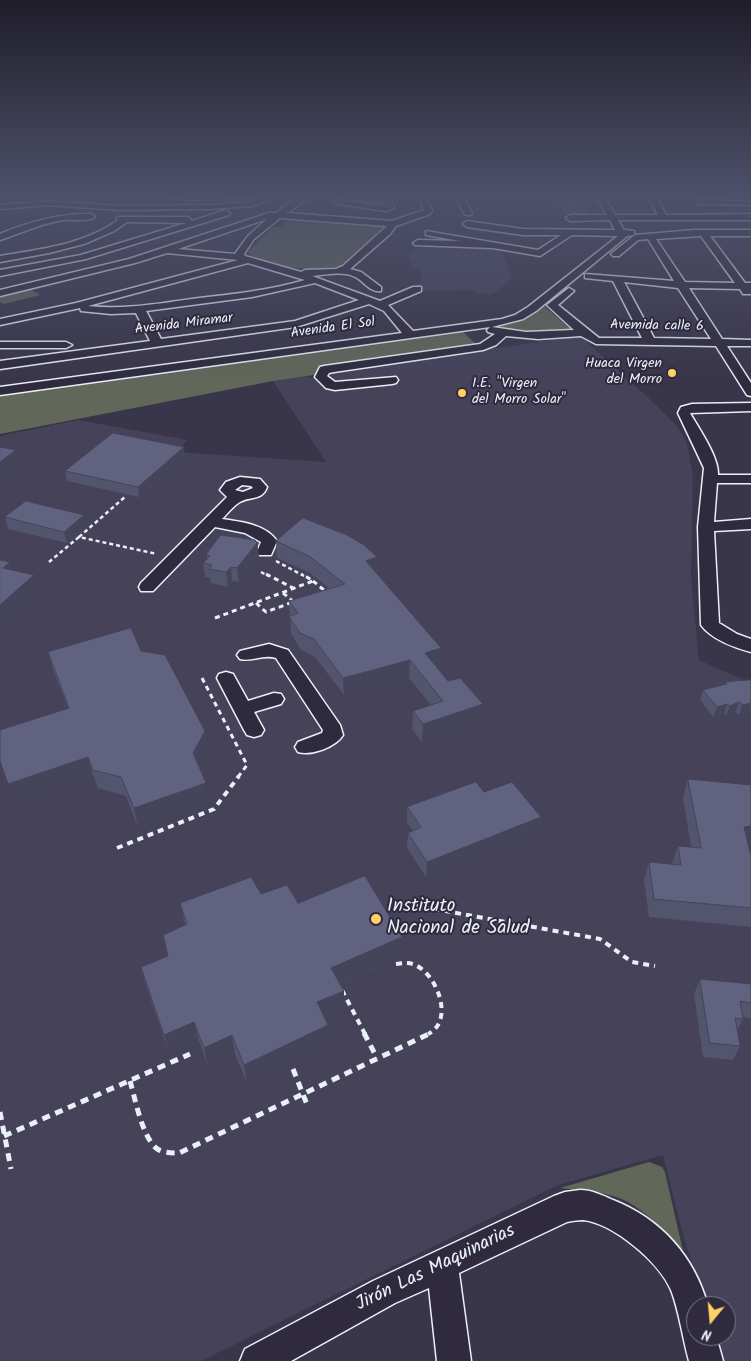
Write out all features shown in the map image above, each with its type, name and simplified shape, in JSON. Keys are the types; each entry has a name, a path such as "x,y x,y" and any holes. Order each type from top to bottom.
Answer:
{"street":[{"path":"0,272 69,259"},
{"path":"0,293 139,259"},
{"path":"241,259 316,280 380,305 388,309 409,334"},
{"path":"0,322 78,306 245,259"},
{"path":"342,270 356,259"},
{"name":"Avenida El Sol","path":"0,392 504,322 519,317 532,309 595,259"},
{"path":"583,332 552,305 610,259"},
{"path":"665,259 751,392"},
{"path":"722,259 747,286 751,297"},
{"path":"291,273 342,270 358,274 377,289"},
{"path":"588,276 682,285 747,286"},
{"path":"617,279 650,342"},
{"path":"78,306 92,310 140,310 253,295 316,280"},
{"path":"380,305 417,289"},
{"name":"Avenida Miramar","path":"0,345 82,346 96,350 157,343 296,324 368,301"},
{"path":"453,328 457,324 494,316 510,308"},
{"path":"140,310 157,343"},
{"path":"479,326 503,333 535,336 583,332"},
{"name":"Avemida calle 6","path":"583,332 596,341 751,343"},
{"path":"392,380 335,386 330,385 321,377 324,370 334,368 486,346 492,344 503,333"},
{"path":"0,364 96,350"},
{"path":"751,407 692,408 684,413 706,455 710,468 706,527 710,625 731,638 751,646"},
{"path":"709,479 751,479"},
{"path":"147,587 237,496"},
{"path":"211,522 256,531 265,536 269,541 265,552"},
{"path":"706,527 751,524"},
{"path":"246,655 269,650 282,654 333,730 333,734 329,738 305,747"},
{"path":"226,678 254,730"},
{"path":"243,709 274,699"},
{"name":"Jirón Las Maquinarias","path":"257,1361 384,1292 565,1207 583,1204 621,1219 647,1238 669,1258 683,1279 688,1296"},
{"path":"442,1265 454,1361"},
{"path":"702,1346 706,1361"}],"path":[{"path":"49,562 126,496"},
{"path":"79,537 175,558"},
{"path":"265,552 270,558 295,570 325,591 317,594"},
{"path":"261,572 294,588"},
{"path":"215,618 313,581"},
{"path":"283,592 294,602"},
{"path":"256,603 266,612 302,599"},
{"path":"118,848 214,809 247,765 202,678"},
{"path":"401,903 600,939 632,962 655,966"},
{"path":"130,1081 150,1141 158,1149 169,1153 180,1153 435,1031 442,1015 444,1003 422,967 405,961 396,964"},
{"path":"342,990 377,1058"},
{"path":"4,1136 190,1054"},
{"path":"293,1069 308,1107"},
{"path":"0,1112 11,1169"}],"shaded area":[{"path":"409,259 505,259 512,277 491,295 475,293 473,290 424,291 415,285 421,282 422,279 420,269 412,269"},
{"name":"Instituto Nacional de Salud","path":"580,336 677,426 687,443 693,476 691,577 699,660 751,683 751,1361 721,1361 716,1346 736,1346 736,1296 701,1296 663,1155 558,1185 201,1361 0,1361 0,436 78,420 188,440 176,452 326,462 273,381 305,376 312,378 324,376 327,373"}],"green space":[{"path":"257,259 354,259 347,265 333,270 288,267"},
{"path":"30,289 40,295 4,304 0,302 0,296"},
{"path":"544,306 573,331 511,331 491,327 519,319"},
{"path":"462,331 482,350 273,381 0,434 0,396"},
{"path":"649,1162 662,1167 665,1172 683,1251 657,1224 628,1202 604,1194 560,1188"}],"building":[{"path":"113,433 184,447 138,487 65,471"},
{"path":"0,447 16,450 0,462"},
{"path":"26,501 84,515 64,532 5,517"},
{"path":"303,518 347,535 364,545 377,557 366,561 441,648 425,653 448,681 460,678 483,704 423,724 413,711 443,701 410,660 343,678 314,639 300,633 289,617 298,613 289,601 345,584 309,556 276,541"},
{"path":"221,535 255,540 257,543 237,568 231,567 226,572 209,569 212,565 203,563 210,556 206,555"},
{"path":"0,560 10,562 3,568 34,575 0,605"},
{"path":"131,628 141,651 165,655 205,731 193,753 206,783 134,808 121,777 93,770 88,757 8,784 0,761 0,730 69,708 48,652"},
{"path":"750,680 751,703 743,705 739,702 730,706 727,704 717,707 703,690 727,684 726,682"},
{"path":"688,779 751,785 751,826 744,827 751,856 751,908 654,899 649,862 681,865 678,846 701,848"},
{"path":"476,782 484,792 512,782 541,817 427,862 408,833 421,827 407,807"},
{"path":"365,876 402,937 331,968 344,991 317,1002 328,1025 244,1065 232,1035 204,1048 194,1022 164,1035 141,967 168,956 163,935 187,924 180,903 251,877 261,894 287,885 298,903"},
{"path":"700,979 751,984 751,1003 740,1001 743,1019 735,1018 740,1046 710,1043"}],"place":[{"name":"Huaca Virgen del Morro","path":"672,373"},
{"name":"I.E. \"Virgen del Morro Solar\"","path":"462,393"},
{"name":"Instituto Nacional de Salud","path":"376,919"}]}
